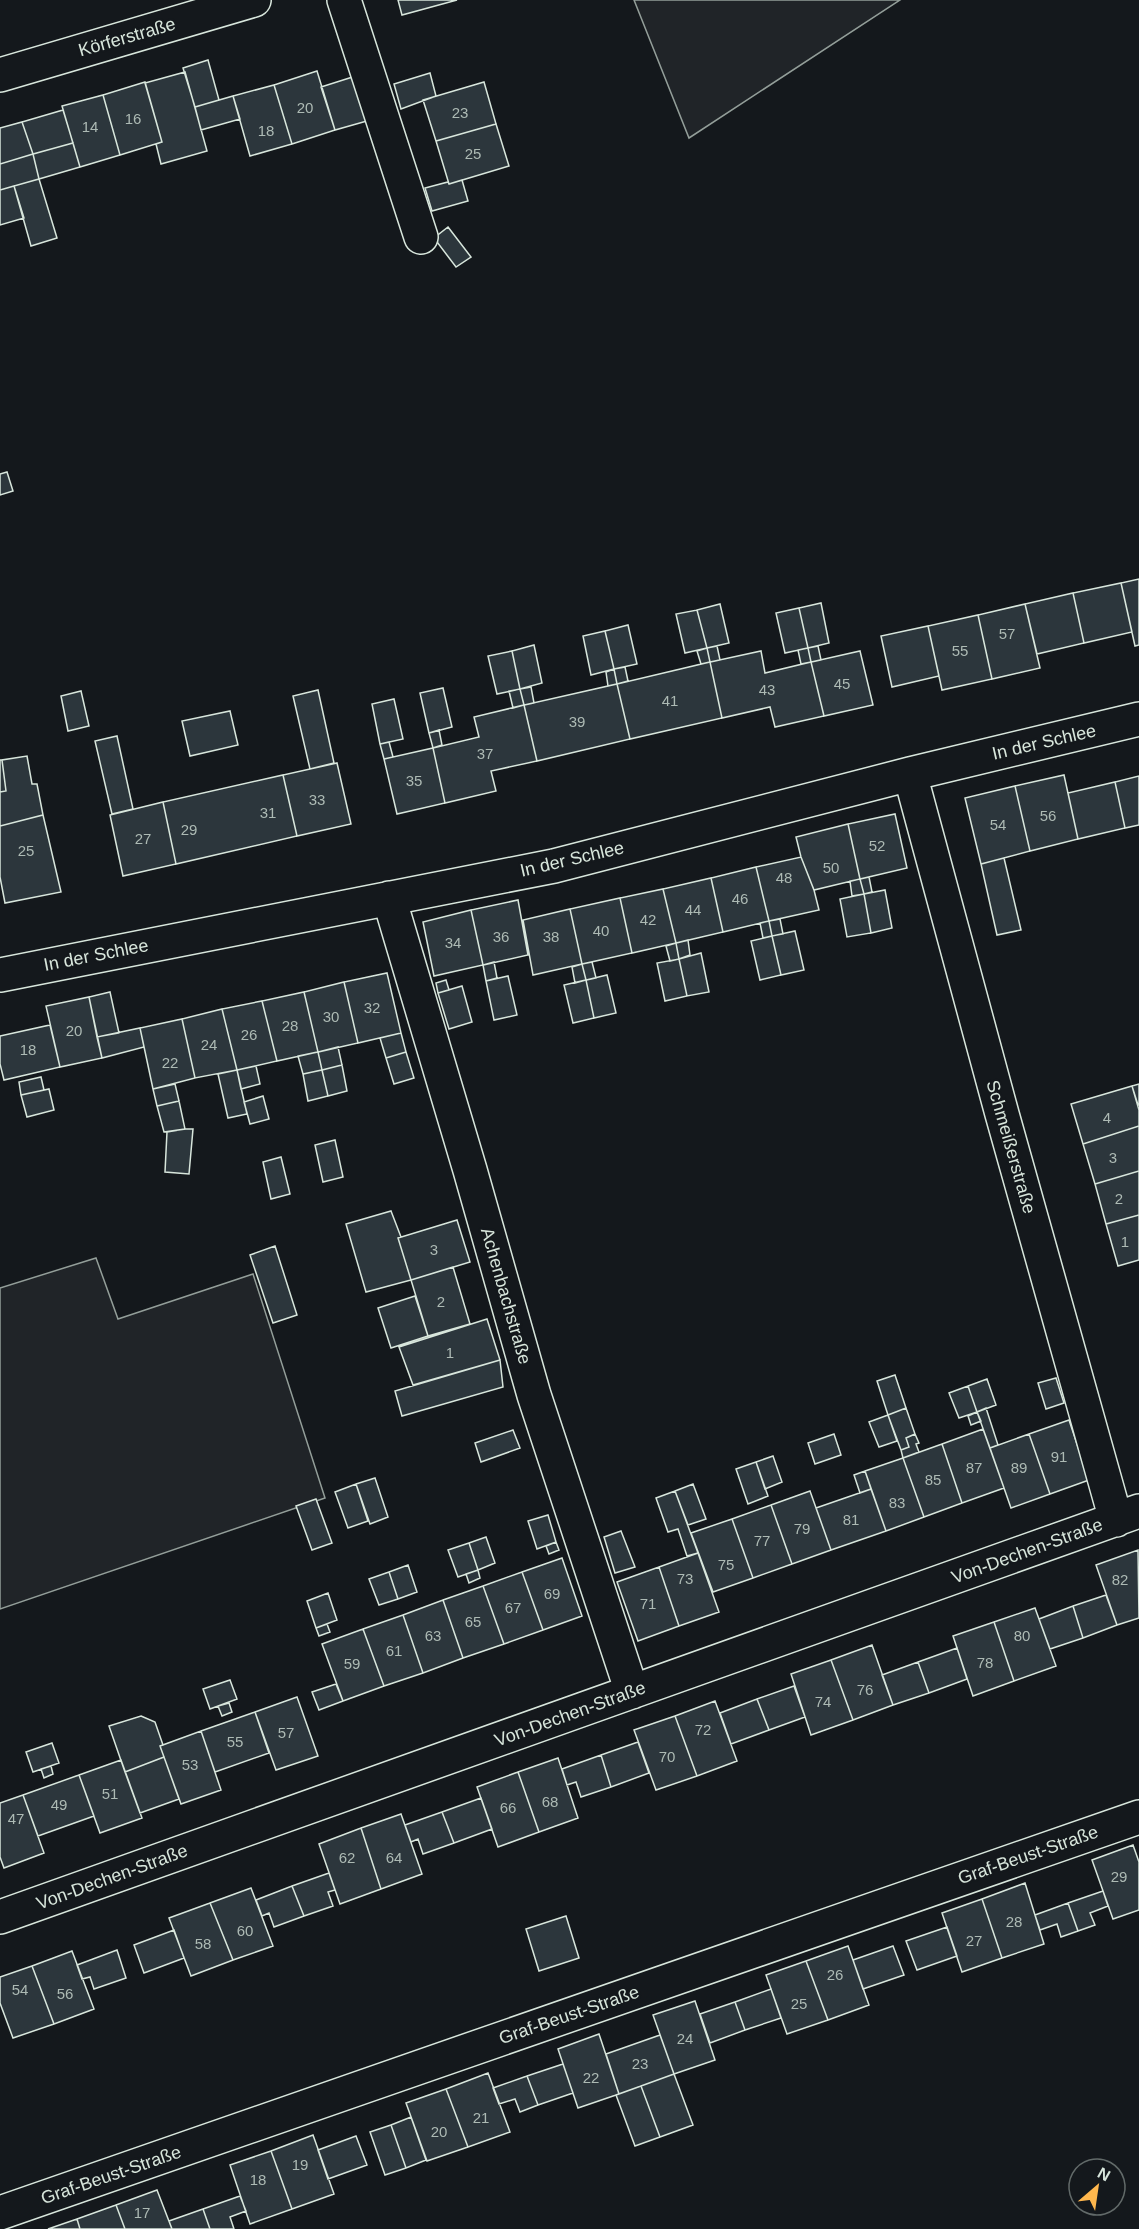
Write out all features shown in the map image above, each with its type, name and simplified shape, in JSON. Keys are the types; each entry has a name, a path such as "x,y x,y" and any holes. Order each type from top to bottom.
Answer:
{"street":[{"name":"Körferstraße","path":"0,75 254,0"},
{"path":"344,0 421,237"},
{"name":"In der Schlee","path":"0,975 554,866 910,774 1139,719"},
{"name":"Schmeißerstraße","path":"910,774 1002,1114 1127,1515"},
{"name":"Achenbachstraße","path":"388,898 474,1181 534,1395 632,1692"},
{"name":"Von-Dechen-Straße","path":"0,1917 1127,1515"},
{"name":"Graf-Beust-Straße","path":"0,2213 1139,1816"}],"shaded area":[{"path":"634,0 900,0 689,138"},
{"path":"96,1258 118,1319 253,1274 325,1498 0,1609 0,1288"}],"building":[{"path":"398,0 457,0 402,15"},
{"path":"208,60 219,100 195,107 183,68"},
{"path":"317,71 335,130 292,144 274,85"},
{"path":"185,72 207,151 161,164 156,144 162,142 145,83"},
{"path":"430,73 436,96 401,109 394,84"},
{"path":"362,74 374,119 335,130 321,87"},
{"path":"145,82 162,142 120,155 103,95"},
{"path":"484,82 496,124 436,141 423,100"},
{"path":"274,85 292,144 250,156 233,96"},
{"path":"103,95 120,155 80,167 62,106"},
{"path":"233,96 240,119 201,130 195,107"},
{"path":"63,110 73,143 33,154 22,122"},
{"path":"22,122 33,154 0,164 0,128"},
{"path":"496,124 509,166 449,184 436,141"},
{"path":"73,143 80,167 39,179 33,154"},
{"path":"33,154 39,179 0,190 0,164"},
{"path":"39,179 57,238 31,246 14,186"},
{"path":"462,180 468,201 432,211 425,188"},
{"path":"14,186 24,218 0,225 0,190"},
{"path":"448,227 471,257 456,267 434,238"},
{"path":"7,472 13,491 0,495 0,474"},
{"path":"1139,579 1139,645 1135,646 1121,583"},
{"path":"1121,583 1132,632 1084,643 1073,593"},
{"path":"1073,593 1084,643 1037,654 1025,604"},
{"path":"821,603 829,643 808,648 799,608"},
{"path":"720,604 729,643 707,648 697,610"},
{"path":"1025,604 1040,668 992,679 978,615"},
{"path":"799,608 808,648 785,653 776,613"},
{"path":"697,610 707,648 685,653 676,614"},
{"path":"978,615 992,679 942,690 928,626"},
{"path":"628,625 637,664 614,669 605,631"},
{"path":"928,626 939,676 892,687 881,636"},
{"path":"605,631 614,669 591,675 583,636"},
{"path":"534,645 542,683 520,689 512,651"},
{"path":"717,646 720,660 710,662 707,648"},
{"path":"818,646 821,660 811,662 808,648"},
{"path":"707,648 710,662 701,664 697,651"},
{"path":"808,648 811,662 801,664 798,650"},
{"path":"512,651 520,689 497,694 488,656"},
{"path":"761,651 765,673 811,662 824,716 775,727 770,707 722,718 710,662"},
{"path":"860,651 873,705 824,716 811,662"},
{"path":"710,662 722,718 630,739 617,684"},
{"path":"625,667 628,681 617,684 614,669"},
{"path":"614,669 617,684 608,686 606,672"},
{"path":"617,684 630,739 537,761 524,705"},
{"path":"531,687 534,703 524,705 520,689"},
{"path":"443,688 452,727 429,733 420,693"},
{"path":"520,689 524,705 513,708 509,691"},
{"path":"318,690 334,763 310,769 293,696"},
{"path":"81,691 89,726 68,731 61,696"},
{"path":"394,699 403,739 380,744 372,704"},
{"path":"524,705 537,761 491,771 496,791 445,803 433,748 479,737 474,717"},
{"path":"230,711 238,745 190,756 182,721"},
{"path":"439,730 442,745 433,748 429,733"},
{"path":"117,736 133,809 112,814 95,741"},
{"path":"389,742 393,757 384,759 380,744"},
{"path":"433,748 445,803 397,814 384,759"},
{"path":"27,756 32,784 37,784 43,815 0,826 0,792 6,791 2,760"},
{"path":"0,760 2,760 6,791 0,792"},
{"path":"337,763 351,824 297,836 283,775"},
{"path":"283,775 297,836 176,864 163,802"},
{"path":"1064,775 1078,839 1030,851 1015,786"},
{"path":"1139,776 1139,825 1125,828 1115,782"},
{"path":"1115,782 1125,828 1078,839 1068,793"},
{"path":"1015,786 1030,851 981,864 965,798"},
{"path":"163,802 176,864 123,876 110,815"},
{"path":"895,814 907,868 860,879 848,824"},
{"path":"43,815 61,892 5,903 0,877 0,826"},
{"path":"848,824 860,879 814,890 796,837"},
{"path":"801,857 819,910 769,921 756,867"},
{"path":"1004,858 1021,930 997,935 981,864"},
{"path":"756,867 769,921 723,932 711,878"},
{"path":"869,877 872,892 864,894 860,879"},
{"path":"711,878 723,932 676,943 663,889"},
{"path":"860,879 864,894 852,896 850,881"},
{"path":"663,889 676,943 632,953 620,898"},
{"path":"885,890 892,928 871,933 864,894"},
{"path":"864,894 871,933 847,937 840,899"},
{"path":"620,898 632,953 582,964 570,909"},
{"path":"518,900 528,955 483,965 471,910"},
{"path":"570,909 582,964 533,975 523,920"},
{"path":"471,910 483,965 434,976 423,922"},
{"path":"780,919 783,934 772,936 769,921"},
{"path":"769,921 772,936 763,938 760,923"},
{"path":"795,931 804,970 781,975 772,936"},
{"path":"772,936 781,975 760,980 751,941"},
{"path":"688,940 690,955 679,959 676,943"},
{"path":"676,943 679,959 670,961 666,946"},
{"path":"701,953 709,992 687,996 679,959"},
{"path":"679,959 687,996 665,1001 657,963"},
{"path":"494,962 497,978 486,981 483,965"},
{"path":"592,962 596,978 586,980 582,964"},
{"path":"582,964 586,980 575,983 572,967"},
{"path":"387,973 401,1033 358,1043 344,982"},
{"path":"607,975 616,1013 594,1018 586,980"},
{"path":"508,976 517,1015 494,1020 486,981"},
{"path":"446,980 449,990 438,993 436,983"},
{"path":"586,980 594,1018 573,1023 564,985"},
{"path":"344,982 358,1043 318,1052 304,992"},
{"path":"462,986 472,1022 449,1029 438,993"},
{"path":"110,992 119,1033 97,1037 89,997"},
{"path":"304,992 318,1052 277,1061 262,1001"},
{"path":"89,997 102,1058 60,1067 46,1006"},
{"path":"262,1001 277,1061 237,1070 222,1009"},
{"path":"222,1009 237,1070 195,1078 182,1019"},
{"path":"182,1019 195,1078 153,1089 140,1028"},
{"path":"50,1025 60,1067 4,1080 0,1064 0,1036"},
{"path":"140,1028 144,1047 102,1058 97,1037"},
{"path":"401,1033 406,1052 386,1058 380,1038"},
{"path":"338,1047 342,1065 322,1070 318,1052"},
{"path":"318,1052 322,1070 303,1074 298,1056"},
{"path":"406,1052 414,1078 394,1084 386,1058"},
{"path":"342,1065 347,1091 328,1096 322,1070"},
{"path":"256,1066 260,1084 241,1089 237,1070"},
{"path":"237,1070 247,1114 228,1118 218,1074"},
{"path":"322,1070 328,1096 308,1101 303,1074"},
{"path":"41,1077 44,1090 21,1095 19,1082"},
{"path":"175,1084 179,1101 157,1106 153,1089"},
{"path":"1139,1084 1139,1105 1138,1105 1132,1086"},
{"path":"1132,1086 1139,1110 1139,1126 1083,1144 1071,1104"},
{"path":"49,1089 54,1110 27,1117 21,1095"},
{"path":"263,1096 269,1119 250,1124 244,1102"},
{"path":"179,1101 185,1129 164,1132 157,1106"},
{"path":"1139,1126 1139,1171 1095,1184 1083,1144"},
{"path":"193,1129 189,1174 165,1172 167,1132"},
{"path":"335,1140 343,1177 323,1182 315,1145"},
{"path":"281,1157 290,1194 271,1199 263,1162"},
{"path":"1139,1171 1139,1215 1106,1224 1095,1184"},
{"path":"391,1211 401,1237 398,1238 411,1280 366,1292 346,1224"},
{"path":"1139,1215 1139,1260 1118,1266 1106,1224"},
{"path":"457,1220 470,1262 411,1280 398,1238"},
{"path":"275,1246 297,1315 273,1323 250,1255"},
{"path":"453,1267 470,1324 428,1336 411,1280"},
{"path":"415,1296 428,1336 391,1348 378,1308"},
{"path":"487,1319 500,1360 413,1385 399,1347"},
{"path":"500,1360 503,1387 402,1416 395,1391"},
{"path":"895,1375 906,1408 888,1415 877,1381"},
{"path":"1056,1378 1064,1403 1046,1409 1038,1383"},
{"path":"987,1379 996,1405 977,1412 968,1386"},
{"path":"968,1386 977,1412 959,1418 949,1393"},
{"path":"906,1408 915,1434 906,1438 909,1447 901,1450 888,1415"},
{"path":"986,1408 998,1445 990,1448 977,1412"},
{"path":"977,1412 981,1421 971,1425 968,1416"},
{"path":"888,1415 897,1441 879,1447 869,1422"},
{"path":"1069,1420 1089,1480 1050,1494 1029,1434"},
{"path":"983,1429 1004,1488 962,1503 942,1444"},
{"path":"513,1430 520,1448 481,1462 475,1443"},
{"path":"834,1434 841,1455 815,1464 808,1443"},
{"path":"915,1434 919,1443 916,1444 919,1452 903,1458 901,1450 909,1447 906,1438"},
{"path":"1029,1434 1050,1494 1011,1508 990,1448"},
{"path":"942,1444 962,1503 924,1517 903,1458"},
{"path":"773,1456 782,1482 765,1489 756,1462"},
{"path":"903,1458 924,1517 886,1531 865,1471"},
{"path":"756,1462 768,1496 748,1504 736,1469"},
{"path":"865,1471 871,1489 860,1493 854,1475"},
{"path":"375,1478 388,1517 370,1524 356,1484"},
{"path":"356,1484 368,1521 348,1528 335,1492"},
{"path":"693,1484 706,1519 688,1525 675,1491"},
{"path":"871,1489 886,1531 831,1550 816,1508"},
{"path":"675,1491 698,1553 687,1556 678,1529 668,1532 656,1498"},
{"path":"810,1491 831,1550 792,1564 771,1505"},
{"path":"316,1499 332,1543 312,1550 296,1506"},
{"path":"771,1505 792,1564 753,1578 732,1519"},
{"path":"548,1515 556,1542 537,1549 528,1521"},
{"path":"732,1519 753,1578 713,1592 691,1533"},
{"path":"621,1531 635,1567 615,1573 604,1537"},
{"path":"486,1537 495,1563 478,1570 469,1543"},
{"path":"556,1542 559,1550 549,1554 546,1546"},
{"path":"469,1543 478,1570 458,1577 448,1550"},
{"path":"1138,1550 1139,1618 1117,1625 1096,1565"},
{"path":"698,1553 719,1612 679,1626 659,1567"},
{"path":"562,1558 582,1616 543,1630 522,1572"},
{"path":"408,1565 417,1592 398,1599 389,1572"},
{"path":"659,1567 679,1626 638,1641 617,1582"},
{"path":"478,1570 480,1578 469,1583 466,1574"},
{"path":"389,1572 398,1599 379,1605 369,1579"},
{"path":"522,1572 543,1630 504,1644 483,1586"},
{"path":"483,1586 504,1644 463,1658 443,1600"},
{"path":"328,1593 337,1620 316,1628 307,1601"},
{"path":"1106,1595 1117,1625 1083,1638 1073,1606"},
{"path":"443,1600 463,1658 423,1673 403,1615"},
{"path":"1073,1606 1083,1638 1050,1649 1039,1619"},
{"path":"1035,1608 1056,1666 1014,1681 994,1622"},
{"path":"403,1615 423,1673 384,1686 363,1629"},
{"path":"994,1622 1014,1681 973,1696 953,1636"},
{"path":"327,1624 330,1632 319,1636 316,1628"},
{"path":"363,1629 384,1686 343,1701 322,1644"},
{"path":"872,1645 893,1705 853,1720 831,1660"},
{"path":"957,1648 967,1679 929,1693 918,1662"},
{"path":"831,1660 853,1720 811,1735 791,1674"},
{"path":"918,1662 929,1693 893,1705 882,1675"},
{"path":"230,1680 237,1699 210,1709 203,1689"},
{"path":"336,1684 343,1701 319,1710 312,1692"},
{"path":"794,1686 805,1717 769,1730 757,1699"},
{"path":"297,1697 318,1756 276,1770 255,1712"},
{"path":"757,1699 769,1730 731,1744 720,1713"},
{"path":"715,1701 737,1761 697,1776 675,1716"},
{"path":"229,1703 232,1712 222,1716 218,1706"},
{"path":"255,1712 269,1753 215,1772 201,1731"},
{"path":"141,1716 155,1722 163,1745 160,1746 164,1757 125,1772 109,1726"},
{"path":"675,1716 697,1776 656,1790 634,1730"},
{"path":"201,1731 221,1790 181,1804 160,1746"},
{"path":"638,1742 649,1773 611,1787 601,1755"},
{"path":"52,1743 59,1763 33,1772 26,1752"},
{"path":"601,1755 611,1787 581,1797 576,1782 567,1785 562,1769"},
{"path":"164,1757 179,1799 140,1813 125,1772"},
{"path":"558,1758 578,1818 539,1832 518,1772"},
{"path":"121,1760 142,1818 100,1833 79,1775"},
{"path":"51,1766 53,1774 44,1778 41,1769"},
{"path":"518,1772 539,1832 498,1847 477,1787"},
{"path":"79,1775 94,1816 38,1836 23,1795"},
{"path":"23,1795 44,1853 4,1868 0,1857 0,1803"},
{"path":"481,1798 492,1829 454,1843 442,1812"},
{"path":"442,1812 454,1843 423,1854 418,1839 411,1842 405,1825"},
{"path":"401,1814 422,1874 381,1889 361,1828"},
{"path":"361,1828 381,1889 340,1904 319,1844"},
{"path":"1133,1845 1139,1862 1139,1910 1113,1919 1092,1860"},
{"path":"329,1873 335,1890 328,1892 333,1906 304,1916 292,1886"},
{"path":"1025,1883 1044,1944 1002,1958 982,1899"},
{"path":"292,1886 304,1916 274,1927 269,1913 262,1916 256,1900"},
{"path":"251,1888 273,1946 233,1960 210,1903"},
{"path":"1103,1891 1108,1906 1090,1913 1095,1925 1078,1931 1068,1903"},
{"path":"982,1899 1002,1958 962,1972 942,1913"},
{"path":"210,1903 233,1960 191,1976 169,1918"},
{"path":"1068,1903 1078,1931 1061,1937 1057,1924 1040,1930 1035,1915"},
{"path":"566,1916 579,1958 539,1971 526,1929"},
{"path":"947,1927 957,1956 917,1970 906,1941"},
{"path":"174,1930 184,1958 144,1973 134,1945"},
{"path":"848,1946 869,2005 828,2020 806,1961"},
{"path":"893,1946 904,1975 863,1989 853,1960"},
{"path":"117,1950 126,1978 94,1989 90,1977 82,1979 77,1965"},
{"path":"72,1951 94,2009 54,2024 32,1966"},
{"path":"806,1961 828,2020 787,2034 766,1975"},
{"path":"32,1966 54,2024 13,2038 0,2003 0,1977"},
{"path":"771,1989 781,2018 745,2030 735,2002"},
{"path":"695,2001 715,2060 674,2074 653,2015"},
{"path":"735,2002 745,2030 710,2043 700,2014"},
{"path":"599,2034 619,2094 578,2108 558,2049"},
{"path":"660,2035 674,2074 619,2094 606,2054"},
{"path":"563,2064 573,2093 538,2105 527,2076"},
{"path":"488,2073 510,2132 468,2147 446,2089"},
{"path":"674,2074 693,2125 660,2137 641,2086"},
{"path":"527,2076 538,2105 520,2112 515,2099 499,2104 493,2088"},
{"path":"641,2086 660,2137 635,2146 616,2095"},
{"path":"446,2089 468,2147 427,2161 406,2103"},
{"path":"411,2117 426,2160 406,2168 391,2125"},
{"path":"391,2125 406,2168 385,2175 370,2132"},
{"path":"313,2135 334,2194 292,2209 271,2151"},
{"path":"356,2136 367,2165 328,2179 318,2150"},
{"path":"271,2151 292,2209 250,2224 230,2165"},
{"path":"157,2190 172,2229 125,2229 116,2205"},
{"path":"240,2196 246,2211 230,2217 234,2229 210,2229 203,2209"},
{"path":"116,2205 125,2229 80,2229 77,2219"},
{"path":"203,2209 210,2229 172,2229 169,2221"},
{"path":"77,2219 80,2229 48,2229"}]}
